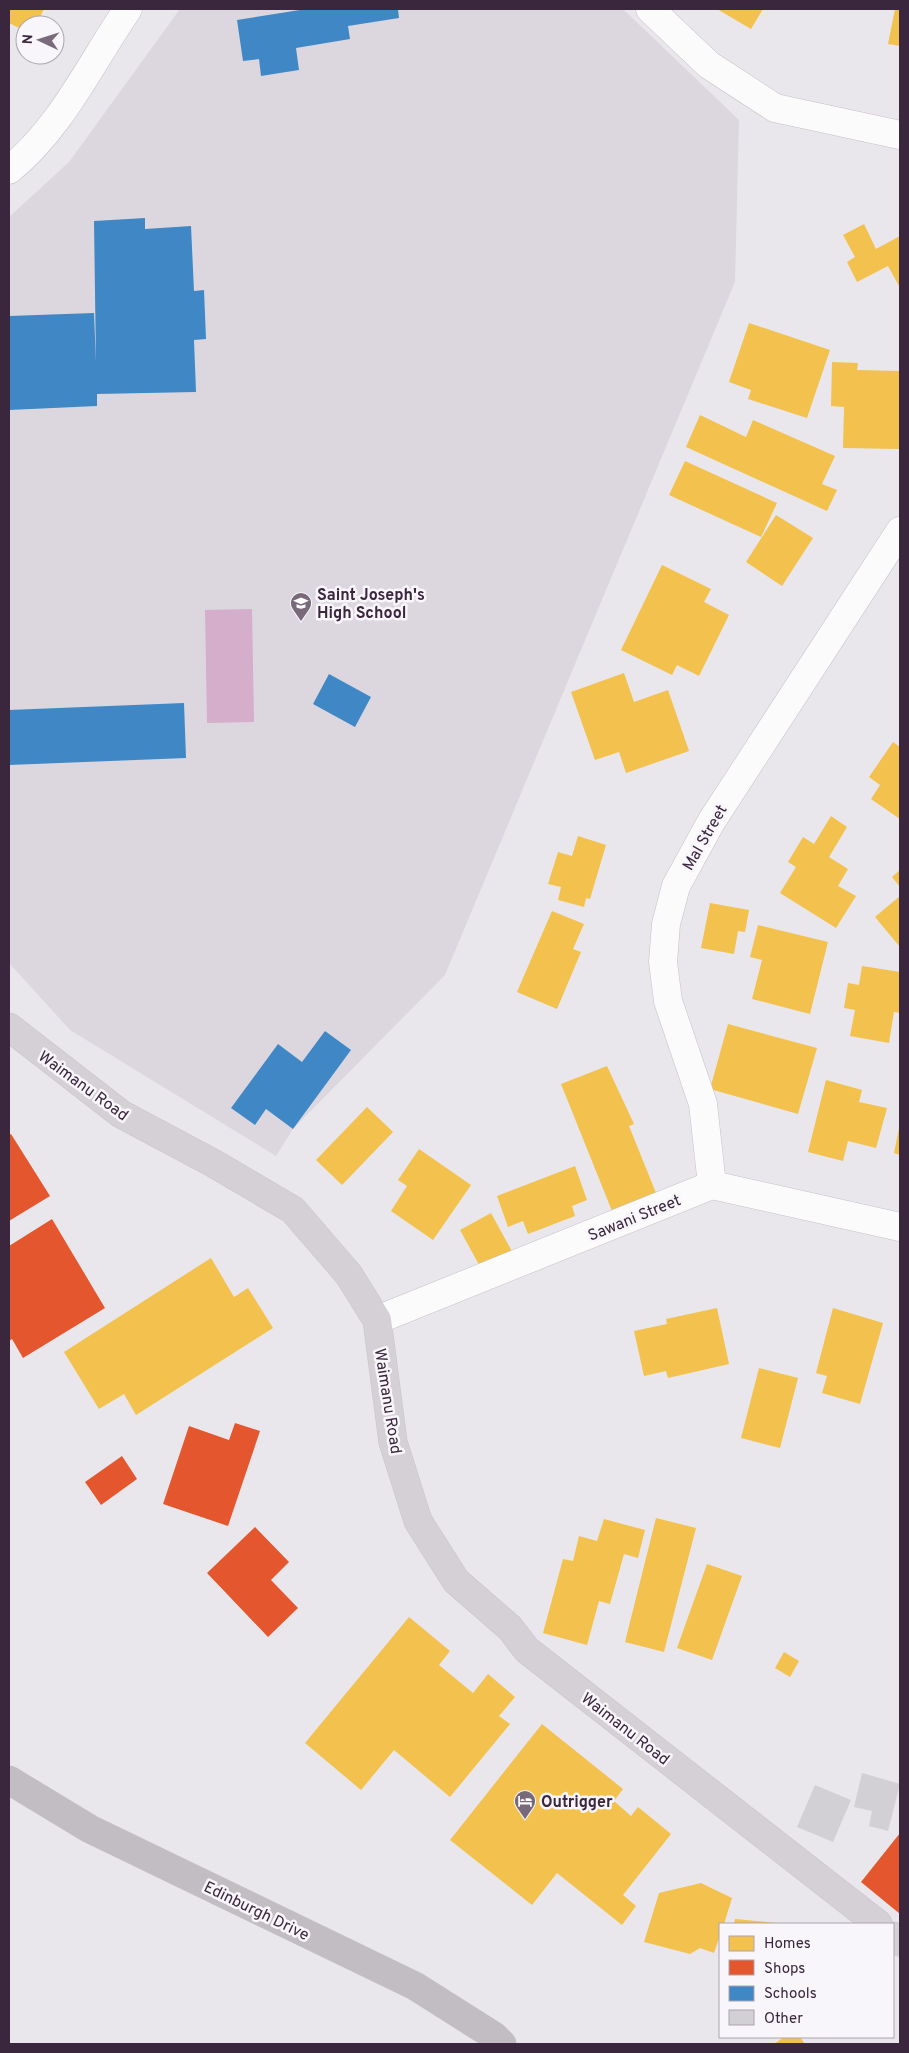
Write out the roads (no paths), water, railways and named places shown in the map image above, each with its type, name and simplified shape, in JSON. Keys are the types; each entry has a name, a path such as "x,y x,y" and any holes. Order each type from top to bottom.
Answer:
{"highway":[{"name":"Edinburgh Drive","path":"9,1780 90,1829 415,1986 494,2036 502,2044"}],"main road":[{"name":"Waimanu Road","path":"9,1027 120,1114 213,1163 292,1210 350,1275 377,1320 393,1442 418,1521 456,1581 510,1628 527,1650 877,1923"}],"street":[{"path":"9,170 29,154 80,88 128,9"},
{"path":"650,9 709,66 775,108 900,136"},
{"name":"Mal Street","path":"712,1185 703,1104 668,1001 664,972 666,924 676,886 711,822 900,531"},
{"path":"712,1185 900,1227"},
{"name":"Sawani Street","path":"377,1320 712,1185"}],"place":[{"name":"Saint Joseph's High School","path":"301,622"},
{"name":"Outrigger","path":"525,1820"}]}
